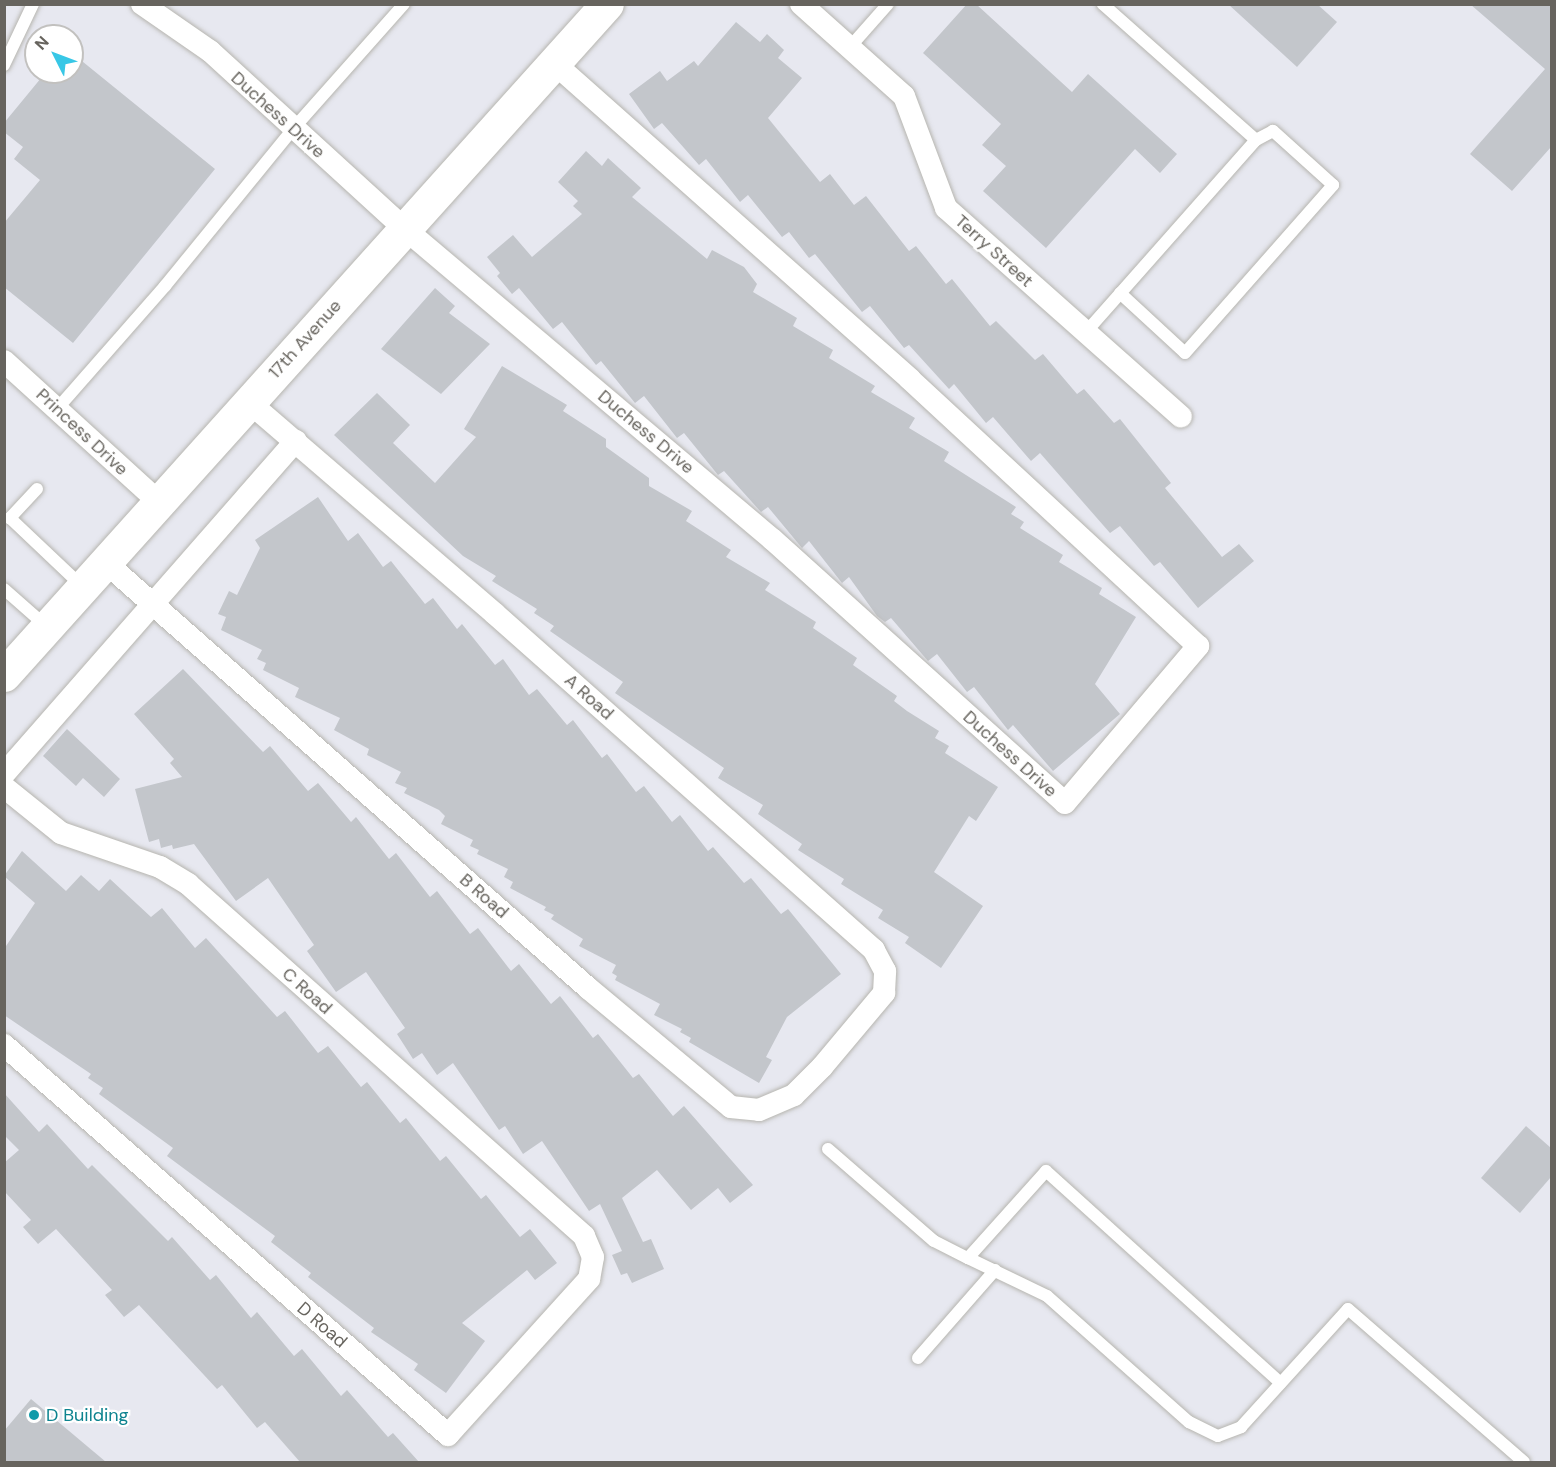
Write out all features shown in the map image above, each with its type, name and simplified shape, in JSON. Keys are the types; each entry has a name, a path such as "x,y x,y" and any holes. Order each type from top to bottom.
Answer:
{"main road":[{"name":"17th Avenue","path":"6,671 607,4"}],"street":[{"name":"Duchess Drive","path":"142,4 210,51 405,229 772,539 1065,803 1198,646 910,379 554,63"},
{"name":"Terry Street","path":"801,4 904,96 946,208 1180,417"},
{"name":"Princess Drive","path":"4,361 159,502"},
{"name":"A Road","path":"249,402 874,950 885,971 884,993 871,1012"},
{"path":"4,774 296,441"},
{"name":"B Road","path":"105,562 588,988 732,1107 759,1110 794,1095 871,1012"},
{"name":"C Road","path":"4,787 61,833 160,867 188,884 584,1236"},
{"name":"D Road","path":"4,1045 448,1436 589,1279 593,1257 584,1236"}],"lane":[{"path":"4,65 33,4"},
{"path":"57,409 165,286 293,129 404,4"},
{"path":"850,47 888,4"},
{"path":"1103,4 1256,140"},
{"path":"1086,332 1120,293 1256,140 1273,131 1334,185 1185,353 1120,293"},
{"path":"37,489 10,518 83,587"},
{"path":"4,589 47,627"},
{"path":"828,1149 934,1241 1047,1296 1189,1422 1218,1436 1241,1426 1348,1309 1524,1462"},
{"path":"968,1258 1046,1171 1281,1383"},
{"path":"918,1358 995,1270"}],"building":[{"path":"967,4 976,4 1072,92 1088,74 1177,154 1160,173 1135,149 1046,248 983,191 1006,166 982,145 1001,124 923,53"},
{"path":"1228,4 1317,4 1337,22 1297,67"},
{"path":"1470,4 1551,4 1551,147 1512,191 1470,154 1545,69"},
{"path":"736,22 760,42 767,34 784,50 778,58 802,78 768,118 820,182 830,174 854,205 866,196 909,251 916,246 946,284 952,279 990,326 996,321 1035,360 1043,354 1077,394 1084,389 1114,423 1120,419 1171,483 1165,488 1222,557 1239,544 1254,561 1198,608 1160,562 1154,566 1120,526 1110,533 1040,453 1031,461 993,417 986,423 954,384 949,389 909,345 904,348 870,306 862,312 815,254 809,258 789,232 782,237 748,195 740,202 706,159 699,165 662,123 654,129 629,94 660,71 667,81 694,61 698,66"},
{"path":"84,63 215,169 73,343 4,287 4,223 40,180 14,159 23,147 4,132 4,123 36,84 84,84"},
{"path":"586,151 602,166 608,158 641,188 632,197 707,259 712,250 744,267 757,284 753,292 797,318 793,326 833,350 829,358 875,386 871,392 915,418 909,428 949,452 944,461 1016,507 1011,514 1024,522 1020,528 1063,555 1059,562 1102,588 1099,594 1136,617 1095,684 1120,714 1053,771 1013,725 1008,730 974,687 967,692 937,654 928,661 891,618 885,622 877,616 849,577 842,583 809,541 802,548 768,507 761,512 724,471 718,475 684,433 677,438 644,396 635,403 601,361 596,365 562,322 553,329 519,288 512,294 497,276 500,273 487,257 513,235 532,257 582,214 573,206 578,201 558,182"},
{"path":"435,288 455,306 449,313 490,344 441,394 381,349"},
{"path":"502,366 567,405 563,411 606,439 606,447 649,478 649,486 692,511 686,521 731,550 726,557 770,583 765,590 816,622 813,628 857,658 853,665 897,696 894,701 907,711 939,731 935,738 949,746 945,753 998,787 976,821 969,816 934,872 983,906 941,968 905,943 909,937 878,918 883,910 841,884 844,879 798,850 802,844 758,814 763,805 718,778 724,768 615,693 623,682 550,631 554,626 534,613 537,609 492,581 496,576 463,556 334,435 377,393 410,425 393,443 435,483 476,437 464,429"},
{"path":"318,497 348,541 358,533 383,567 391,561 425,604 433,598 457,629 462,624 495,665 503,659 529,695 537,689 567,725 573,720 602,758 607,754 636,792 644,786 672,822 680,815 708,851 713,847 744,883 751,878 781,914 788,909 841,974 787,1017 766,1057 772,1060 759,1083 689,1042 691,1038 680,1032 682,1029 654,1015 660,1004 615,980 617,976 612,973 616,965 579,946 583,939 551,919 554,915 544,910 546,907 510,888 513,882 504,877 508,869 477,854 479,850 470,846 473,840 441,824 445,816 439,810 404,793 407,788 395,783 401,772 367,755 369,749 334,730 340,718 295,697 299,688 263,670 266,663 257,659 262,650 221,630 226,617 218,614 229,591 237,595 260,548 255,540"},
{"path":"183,669 263,752 270,746 308,791 318,783 351,822 356,817 389,859 396,853 430,897 437,891 470,934 478,928 511,971 519,964 551,1004 560,996 593,1038 598,1034 633,1078 639,1074 673,1116 684,1106 753,1185 730,1203 718,1188 691,1210 657,1170 622,1198 643,1242 651,1239 664,1269 632,1283 627,1273 621,1275 612,1255 622,1251 600,1204 589,1211 542,1141 523,1154 505,1126 499,1130 453,1063 437,1075 422,1053 413,1059 397,1034 405,1028 366,972 336,992 307,951 314,945 268,878 236,901 194,844 173,849 172,845 161,848 159,839 149,842 135,789 182,777 170,763 174,759 134,714"},
{"path":"67,729 120,779 104,797 83,778 76,786 43,756"},
{"path":"22,851 66,891 81,875 99,891 110,879 151,917 162,908 195,948 206,938 277,1017 285,1011 318,1053 328,1046 361,1087 367,1082 400,1123 406,1118 440,1161 446,1156 481,1199 486,1195 520,1237 530,1229 557,1263 535,1280 527,1270 462,1323 485,1341 446,1393 414,1370 418,1364 371,1332 374,1328 308,1277 311,1273 271,1242 275,1236 167,1156 173,1148 99,1094 103,1088 88,1078 91,1074 4,1015 4,949 35,903 4,876"},
{"path":"4,1093 39,1132 47,1124 88,1169 92,1165 168,1241 172,1237 210,1280 216,1275 251,1318 257,1312 294,1356 302,1349 341,1396 347,1390 388,1437 393,1433 419,1462 300,1462 265,1422 257,1428 222,1385 217,1389 139,1305 124,1317 105,1295 112,1290 56,1229 38,1244 23,1227 31,1220 4,1191 4,1163 19,1150 4,1135"},
{"path":"1526,1126 1551,1148 1551,1177 1520,1213 1481,1178"},
{"name":"D Building","path":"31,1399 106,1462 4,1462 4,1431"}],"place":[{"name":"D Building","path":"34,1415"}]}
